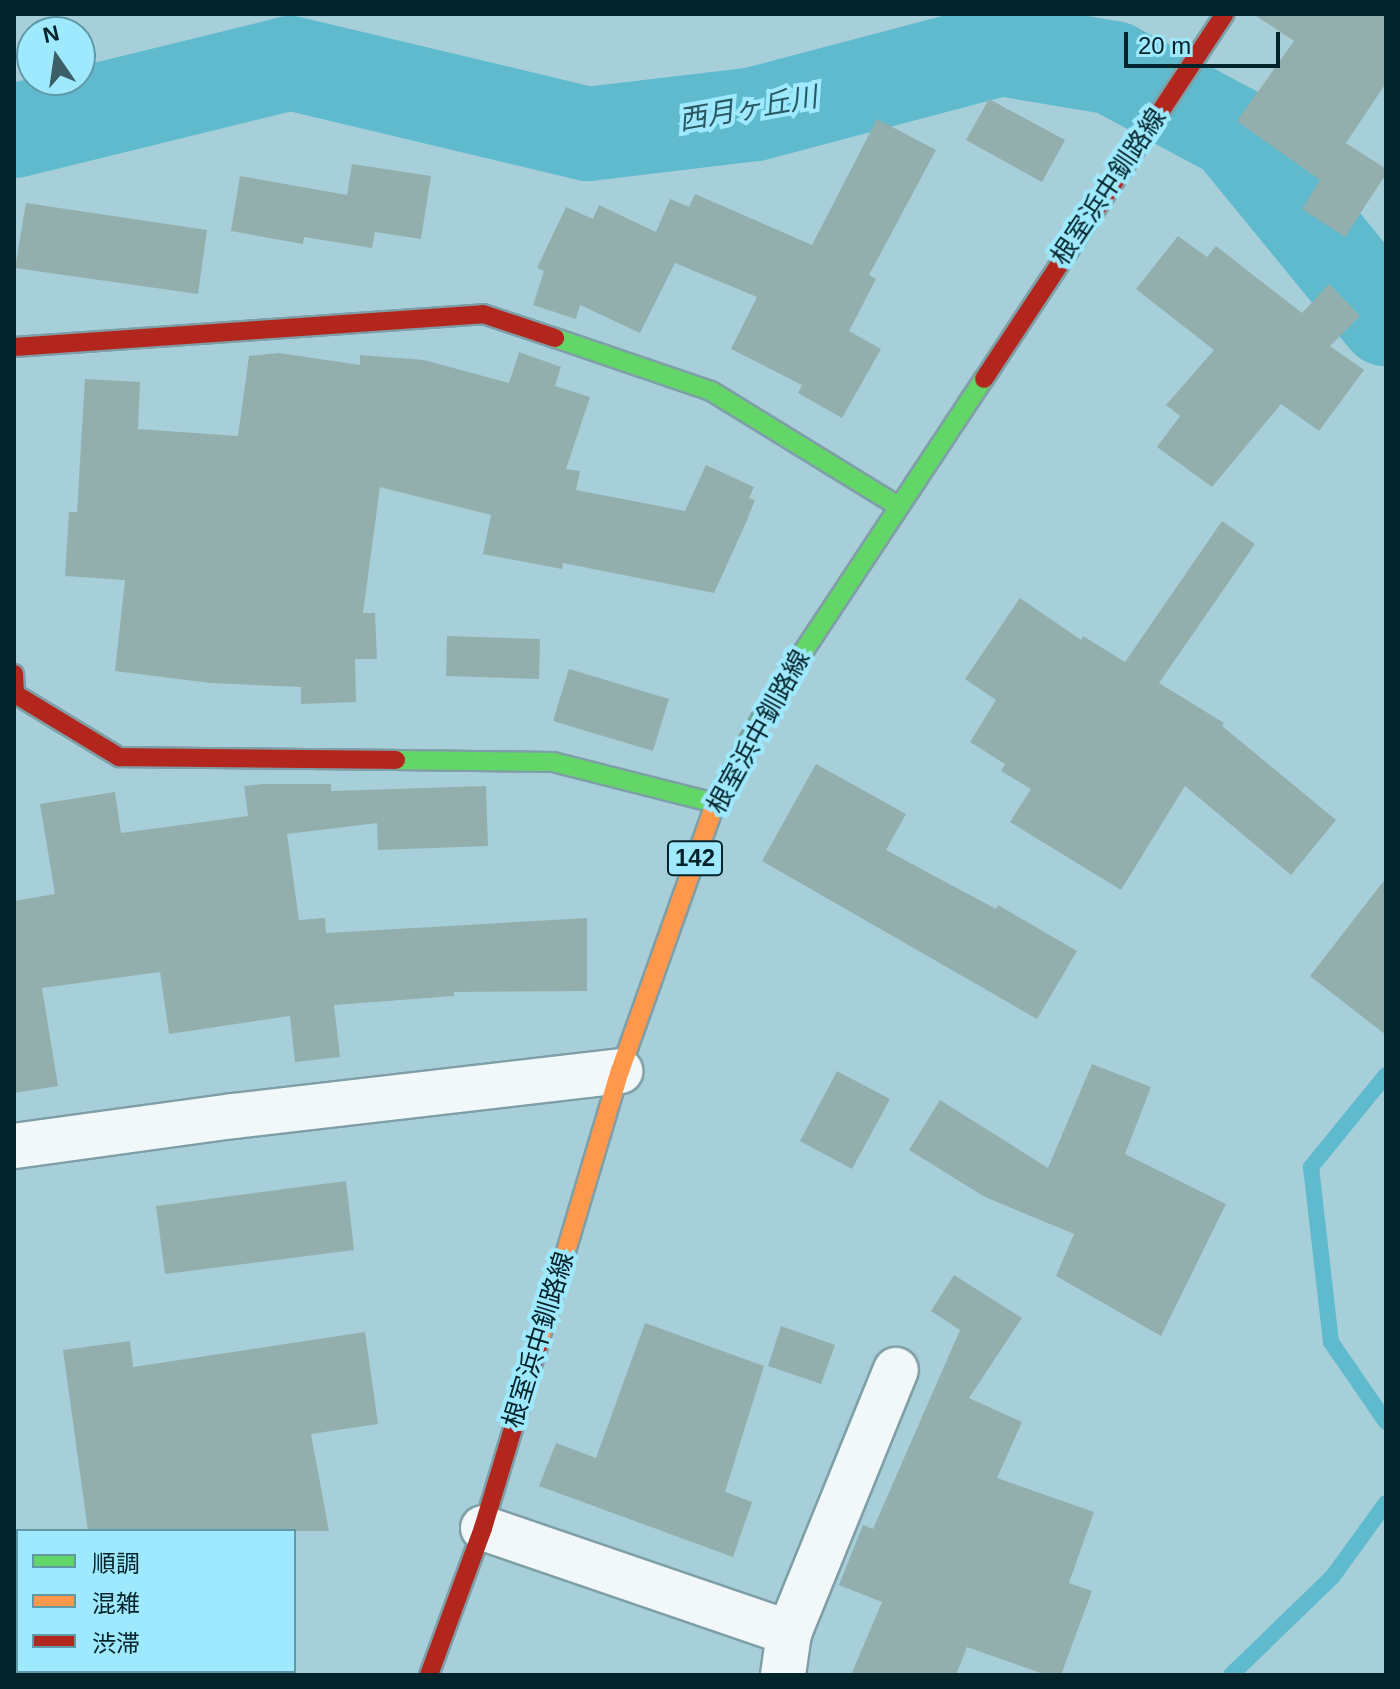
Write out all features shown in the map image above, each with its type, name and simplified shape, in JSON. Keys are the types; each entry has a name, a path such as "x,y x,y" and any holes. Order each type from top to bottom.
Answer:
{"main road":[{"name":"根室浜中釧路線","path":"429,1675 483,1528 620,1071 715,803 772,699 1225,14"},
{"path":"14,347 483,314 711,391 898,506"},
{"path":"14,674 15,694 119,757 553,762 715,803"}],"street":[{"path":"14,1146 233,1116 620,1071"},
{"path":"483,1528 786,1654 896,1370"}],"building":[{"path":"1253,14 1386,14 1386,83 1346,143 1386,169 1386,174 1345,237 1302,209 1320,180 1237,121 1294,41"},
{"path":"989,99 1065,140 1042,182 966,140"},
{"path":"877,119 936,150 869,275 876,279 849,331 881,349 842,418 798,393 802,385 731,349 757,297 675,263 640,333 580,305 576,319 533,305 544,271 537,268 566,207 593,219 599,205 656,232 670,199 689,207 695,194 812,245"},
{"path":"352,164 431,176 421,239 375,232 372,248 304,237 303,244 231,231 240,176 347,195"},
{"path":"26,203 207,230 198,294 15,268"},
{"path":"1178,236 1207,257 1216,246 1302,313 1329,284 1360,316 1330,346 1364,370 1319,431 1281,404 1212,487 1157,447 1180,416 1166,405 1214,350 1136,289"},
{"path":"519,352 561,367 555,386 590,397 566,469 580,471 576,490 685,511 706,465 754,487 749,498 755,500 714,593 563,563 562,569 483,554 491,515 380,487 363,613 375,613 377,659 355,659 356,702 301,704 301,687 210,683 115,671 125,580 65,576 69,512 77,512 85,379 140,382 138,429 238,436 249,356 279,353 360,365 360,355 424,360 509,383"},
{"path":"1222,521 1255,544 1159,683 1224,723 1222,726 1336,820 1291,875 1185,786 1121,890 1010,822 1031,789 1001,771 1005,764 970,742 996,700 965,679 1020,598 1081,640 1083,636 1125,662"},
{"path":"447,636 540,639 539,679 446,676"},
{"path":"569,669 669,699 653,751 553,721"},
{"path":"816,764 906,814 886,850 996,909 998,905 1077,951 1037,1019 762,861"},
{"path":"331,784 331,791 486,786 488,846 378,850 377,823 287,834 299,920 325,918 326,933 587,918 587,991 454,992 454,996 334,1005 340,1057 295,1062 290,1016 169,1034 160,972 42,988 58,1086 14,1093 14,901 55,894 40,804 115,792 121,833 248,816 244,786"},
{"path":"1386,878 1386,1035 1310,976"},
{"path":"1092,1064 1151,1087 1125,1154 1226,1204 1161,1336 1056,1276 1074,1234 985,1197 909,1150 940,1100 1048,1168"},
{"path":"837,1071 890,1099 852,1169 800,1141"},
{"path":"346,1181 354,1250 165,1274 156,1206"},
{"path":"954,1275 1022,1318 969,1398 1022,1422 997,1478 1094,1512 1069,1583 1092,1591 1061,1675 1046,1675 967,1647 956,1675 851,1675 882,1602 839,1585 863,1525 873,1529 960,1330 931,1311"},
{"path":"645,1323 764,1366 725,1492 752,1502 733,1557 539,1486 556,1443 596,1458"},
{"path":"781,1326 835,1345 821,1384 768,1366"},
{"path":"365,1332 378,1424 311,1434 329,1531 88,1529 63,1350 130,1341 133,1367"}],"waterway":[{"name":"西月ヶ丘川","path":"14,131 290,63 588,134 755,114 1001,49 1113,68 1233,132 1386,319"},
{"path":"1386,1075 1311,1167 1331,1342 1386,1422"},
{"path":"1231,1675 1333,1576 1386,1503"}],"traffic: fast":[{"path":"555,338 711,391 898,506"},
{"path":"717,799 772,699 984,379"},
{"path":"396,760 553,762 715,803"}],"traffic: slow":[{"path":"539,1342 620,1071 717,799"}],"traffic: jam":[{"path":"984,379 1225,14"},
{"path":"14,347 483,314 555,338"},
{"path":"14,674 15,694 119,757 396,760"},
{"path":"429,1675 483,1528 539,1342"}]}
